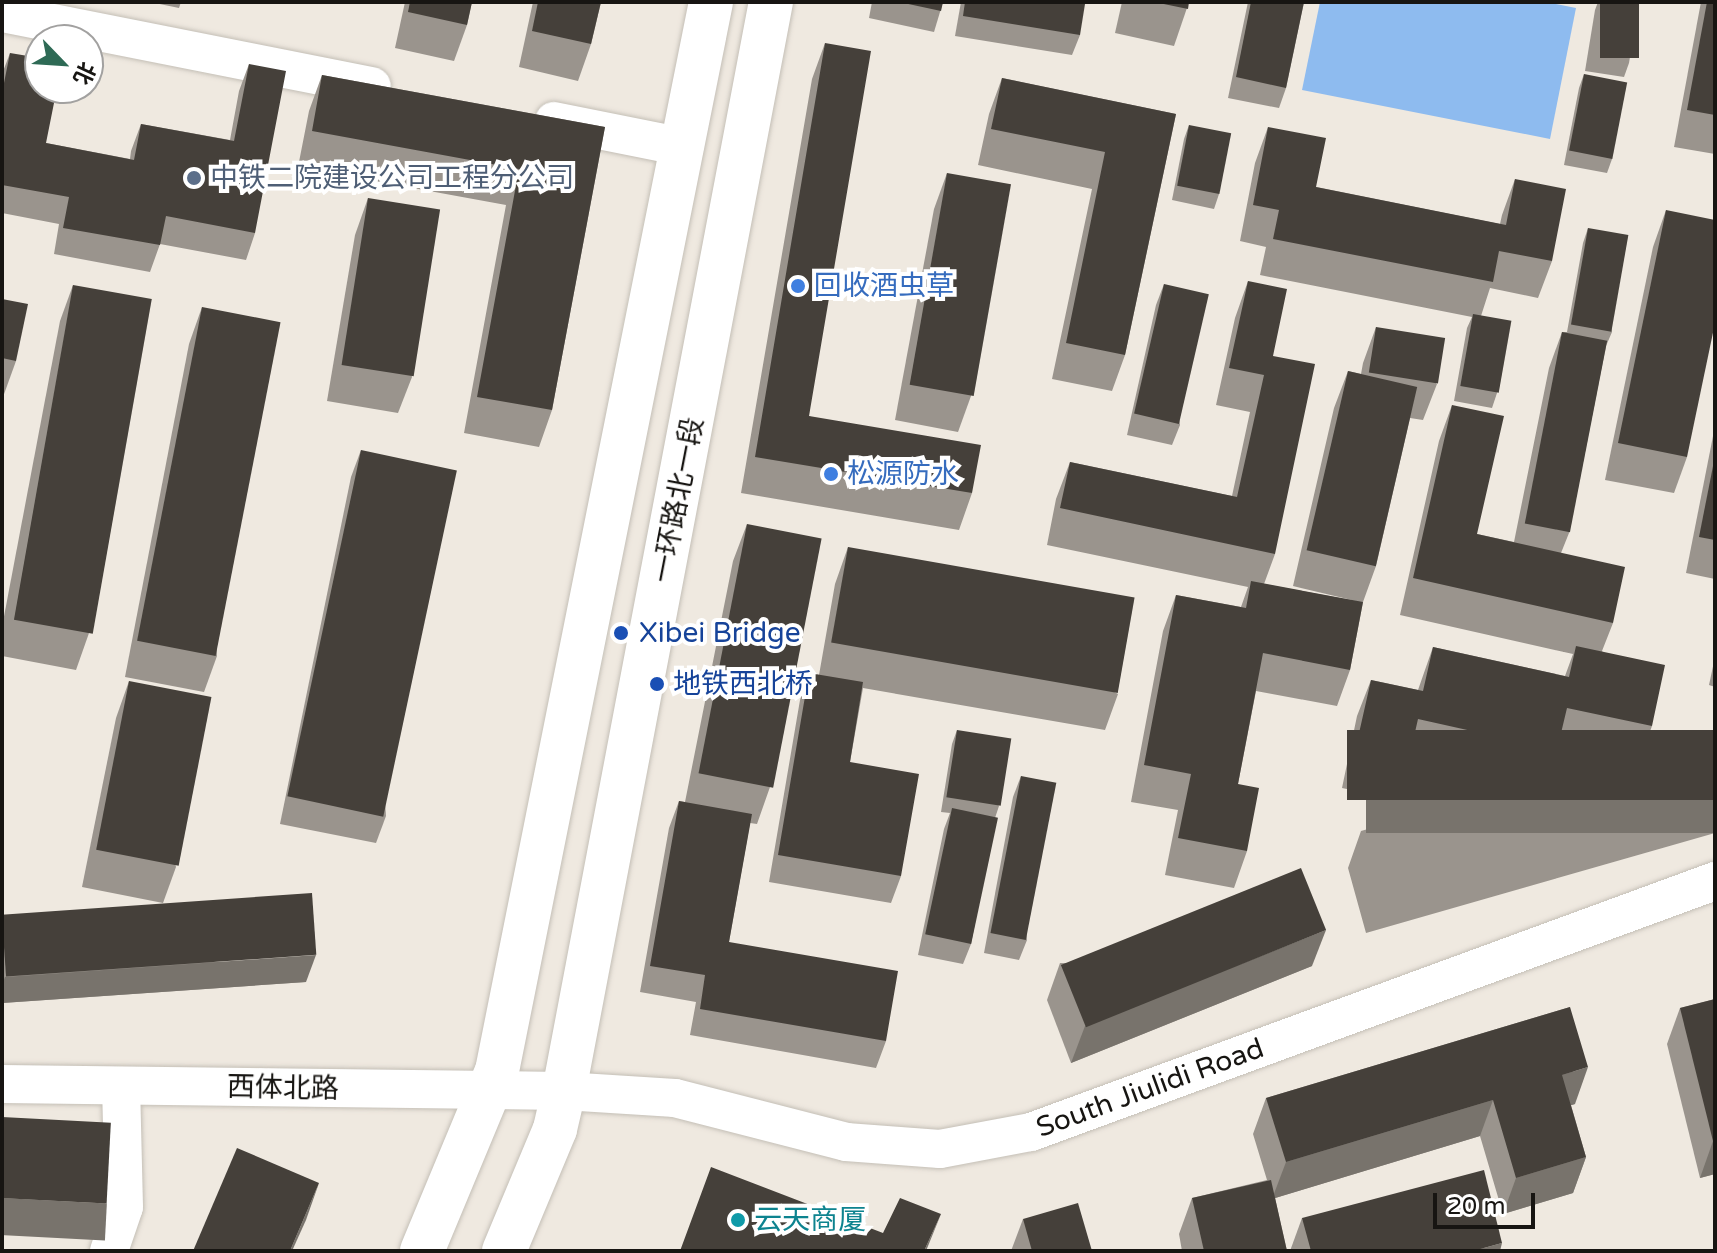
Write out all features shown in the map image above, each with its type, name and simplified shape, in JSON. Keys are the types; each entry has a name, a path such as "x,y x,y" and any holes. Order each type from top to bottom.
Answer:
{"main road":[{"path":"422,1251 470,1145 492,1081 711,2"},
{"name":"一环路北一段","path":"504,1251 555,1129 564,1091 771,2"}],"street":[{"path":"2,13 405,92"},
{"path":"514,113 684,147"},
{"name":"South Jiulidi Road","path":"564,1091 675,1098 846,1142 955,1146 1031,1132 1715,881"},
{"name":"西体北路","path":"2,1084 121,1086 492,1081 564,1091"},
{"path":"109,1251 124,1207 121,1086"}],"water":[{"path":"1320,2 1546,2 1576,8 1550,139 1302,90"}],"building":[{"path":"410,2 472,2 467,25 408,12"},
{"path":"538,2 601,2 591,44 532,31"},
{"path":"899,2 943,2 941,11"},
{"path":"965,2 1085,4 1080,35 963,16"},
{"path":"1154,2 1189,2 1188,9"},
{"path":"1251,2 1304,2 1286,88 1236,77"},
{"path":"1600,2 1639,2 1639,58 1600,58"},
{"path":"1707,2 1715,2 1715,115 1687,110"},
{"path":"825,43 871,51 809,416 981,445 972,493 755,457"},
{"name":"中铁二院建设公司工程分公司","path":"10,53 24,55 24,104 54,104 46,143 134,160 141,124 234,141 249,64 286,71 255,233 166,216 160,245 63,228 69,197 2,185 2,93"},
{"path":"1584,74 1627,82 1612,159 1569,151"},
{"path":"322,75 605,127 552,410 477,397 519,169 312,131"},
{"path":"1002,78 1176,114 1125,355 1066,343 1105,152 991,129"},
{"path":"1189,125 1231,133 1219,194 1177,186"},
{"path":"1268,127 1326,138 1316,187 1506,225 1515,179 1566,189 1552,261 1499,251 1493,282 1273,239 1279,210 1253,205"},
{"path":"947,173 1011,184 974,396 910,385"},
{"path":"368,198 440,209 414,376 342,365"},
{"path":"1666,210 1715,220 1715,323 1687,457 1618,443"},
{"path":"1588,228 1628,235 1611,332 1571,325"},
{"path":"1248,281 1287,289 1273,356 1315,364 1275,554 1060,508 1070,462 1237,497 1264,375 1229,368"},
{"path":"1164,284 1209,294 1179,424 1134,414"},
{"path":"73,285 152,299 93,634 14,620"},
{"path":"2,299 28,304 16,361 2,358"},
{"path":"202,307 281,322 216,656 137,641"},
{"path":"1473,314 1511,321 1499,393 1460,386"},
{"path":"1376,327 1445,338 1438,383 1369,372"},
{"path":"1562,332 1607,341 1570,532 1525,523"},
{"path":"1348,371 1417,387 1376,566 1307,550"},
{"path":"1452,405 1504,416 1477,534 1625,567 1613,623 1413,578"},
{"path":"361,450 457,470 383,817 287,796"},
{"path":"1715,456 1715,540 1699,537"},
{"path":"747,524 822,539 773,788 699,773"},
{"path":"848,547 1135,598 1118,693 831,643"},
{"path":"1251,581 1363,602 1350,670 1263,653 1238,784 1259,788 1247,851 1178,838 1191,774 1144,765 1176,595 1246,608"},
{"path":"1576,646 1665,665 1652,726 1567,708 1557,750 1418,719 1408,763 1355,751 1371,680 1423,691 1433,647 1569,677"},
{"path":"809,673 863,682 850,762 919,774 901,876 778,855"},
{"path":"129,681 211,697 179,866 96,850"},
{"path":"957,730 1011,739 1001,806 946,797"},
{"path":"1347,730 1715,730 1715,800 1347,800"},
{"path":"1021,776 1056,783 1026,940 990,933"},
{"path":"679,801 752,814 729,942 898,971 886,1041 700,1009 705,975 650,966"},
{"path":"952,808 998,818 971,944 925,934"},
{"path":"1301,868 1326,930 1086,1027 1061,965"},
{"path":"312,893 316,955 6,977 2,915"},
{"path":"1715,999 1715,1141 1713,1141 1680,1008"},
{"path":"1570,1007 1588,1067 1562,1075 1586,1157 1516,1178 1493,1100 1286,1162 1266,1098"},
{"path":"2,1117 111,1123 107,1204 2,1198"},
{"path":"237,1148 319,1183 290,1251 193,1251"},
{"path":"711,1167 883,1233 900,1198 941,1214 924,1251 680,1251"},
{"path":"1484,1170 1502,1243 1473,1251 1311,1251 1302,1218"},
{"path":"1271,1180 1287,1251 1204,1251 1192,1198"},
{"path":"1078,1203 1092,1251 1032,1251 1023,1219"}],"place":[{"name":"中铁二院建设公司工程分公司","path":"194,178"},
{"name":"回收酒虫草","path":"798,286"},
{"name":"松源防水","path":"831,474"},
{"name":"Xibei Bridge","path":"621,633"},
{"name":"地铁西北桥","path":"657,684"},
{"name":"云天商厦","path":"738,1220"}]}
